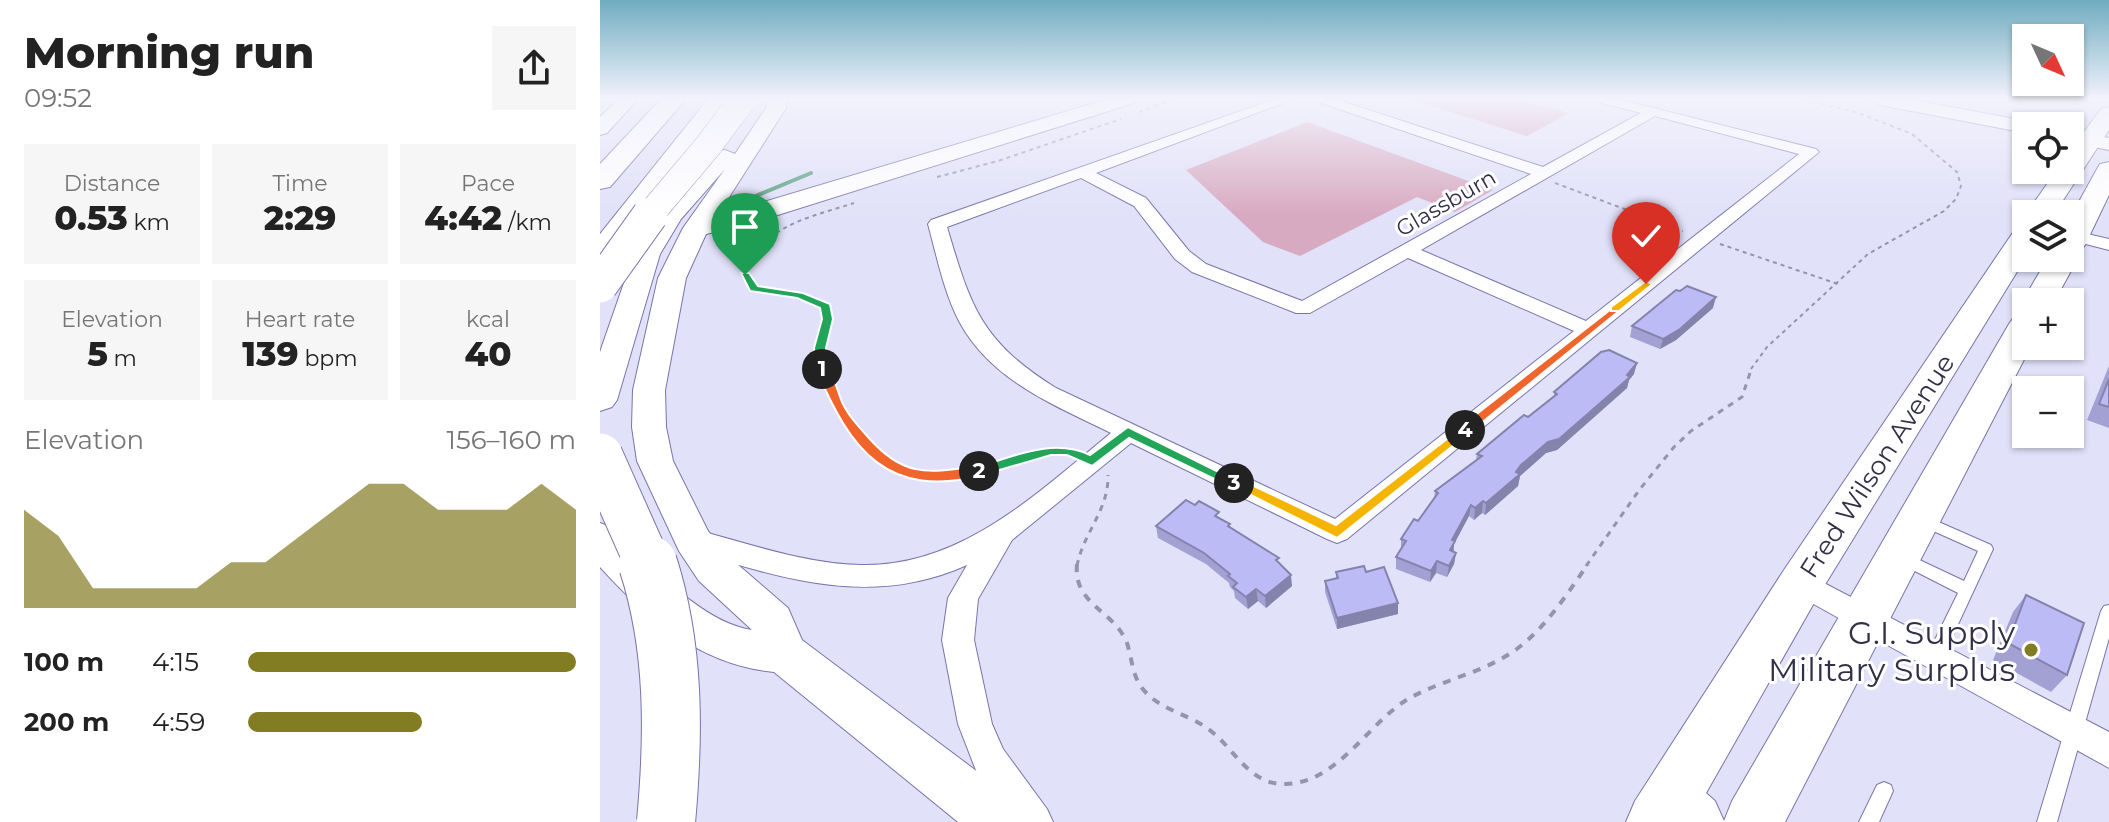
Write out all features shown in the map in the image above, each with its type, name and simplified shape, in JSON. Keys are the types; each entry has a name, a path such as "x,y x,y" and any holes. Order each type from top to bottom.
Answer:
{"highway":[{"path":"600,181 639,137"},
{"path":"600,255 692,137"},
{"path":"671,167 703,137"},
{"path":"600,285 637,230 717,137"},
{"path":"600,456 653,577 666,635 673,691 673,758 666,822"}],"main road":[{"path":"600,400 618,351 632,295 657,235 743,137"},
{"path":"756,137 696,228 670,286 649,390 649,427 655,461 693,540 714,569 772,621 784,653"},
{"path":"696,228 737,220 1033,137"},
{"path":"2084,217 2106,180"},
{"name":"Fred Wilson Avenue","path":"1673,815 1801,583 2012,256"},
{"name":"Fred Wilson Avenue","path":"1753,822 2012,350"},
{"path":"600,538 634,577 708,632 734,646 784,653 1000,822"}],"street":[{"path":"1179,137 937,224 962,310 992,353 1034,385 1337,532 1811,152 1753,137"},
{"path":"1438,137 1544,173"},
{"name":"Glassburn","path":"1082,172 1146,207 1182,255 1199,268 1234,285 1303,309 1608,137"},
{"path":"2084,244 2109,245"},
{"path":"1408,251 1589,330"},
{"path":"693,540 815,570 863,577 920,572 1000,536 1128,432"},
{"path":"1000,536 963,598 958,640 975,724 990,761 1034,822"},
{"path":"1801,583 2109,751"}],"lane":[{"path":"1909,538 1967,590"},
{"path":"1909,538 1986,549 1935,656"},
{"path":"2047,822 2109,611"},
{"path":"1869,822 1884,791"}],"path":[{"path":"923,181 998,161 1059,137"},
{"path":"862,200 775,233 754,248 746,263 745,275 754,288 799,295 826,307 827,319 820,348 821,368 839,408 855,431 879,459 898,472 912,476 931,478 978,472 1051,450 1070,451 1107,471 1110,488 1084,540 1076,579 1089,604 1124,637 1137,681 1158,703 1220,736 1247,771 1269,781 1288,784 1311,777 1351,749 1402,703 1477,673 1520,647 1562,602 1630,502 1675,445 1703,420 1742,397 1752,366 1767,347 1868,254 1884,243 1931,222 1960,192 1961,179 1957,172 1916,137"}],"shaded area":[{"path":"1268,137 1349,137 1493,190 1455,212 1417,197 1300,256 1263,242 1186,170"}],"building":[{"path":"1687,286 1716,297 1680,329 1663,339 1632,326 1676,290"},
{"path":"1609,350 1637,363 1627,375 1630,377 1559,439 1548,442 1521,465 1516,472 1520,474 1486,503 1483,501 1475,508 1471,505 1452,540 1455,541 1450,550 1456,553 1449,566 1437,561 1431,571 1396,557 1406,541 1401,539 1414,519 1418,521 1438,493 1435,491 1482,456 1477,454 1524,415 1528,417 1557,394 1554,392 1601,352"},
{"path":"2109,379 2109,407 2099,404"},
{"path":"1186,500 1195,505 1199,501 1219,512 1215,516 1279,558 1276,560 1291,575 1265,596 1256,589 1246,597 1233,587 1237,583 1228,576 1230,574 1204,553 1156,526"},
{"path":"1364,566 1366,572 1384,567 1398,603 1337,618 1325,581 1338,578 1336,572"},
{"path":"2026,595 2084,623 2067,675 2008,643"}],"waterway":[{"path":"734,205 811,173"}],"place":[{"name":"G.I. Supply Military Surplus","path":"2031,650"}],"route":[{"path":"745,275 754,288 799,295 826,307 827,319 821,336 821,368 839,408 855,431 879,459 898,472 931,478 952,476 978,472 1051,450 1070,451 1092,461 1128,432 1337,532 1646,284"}]}
